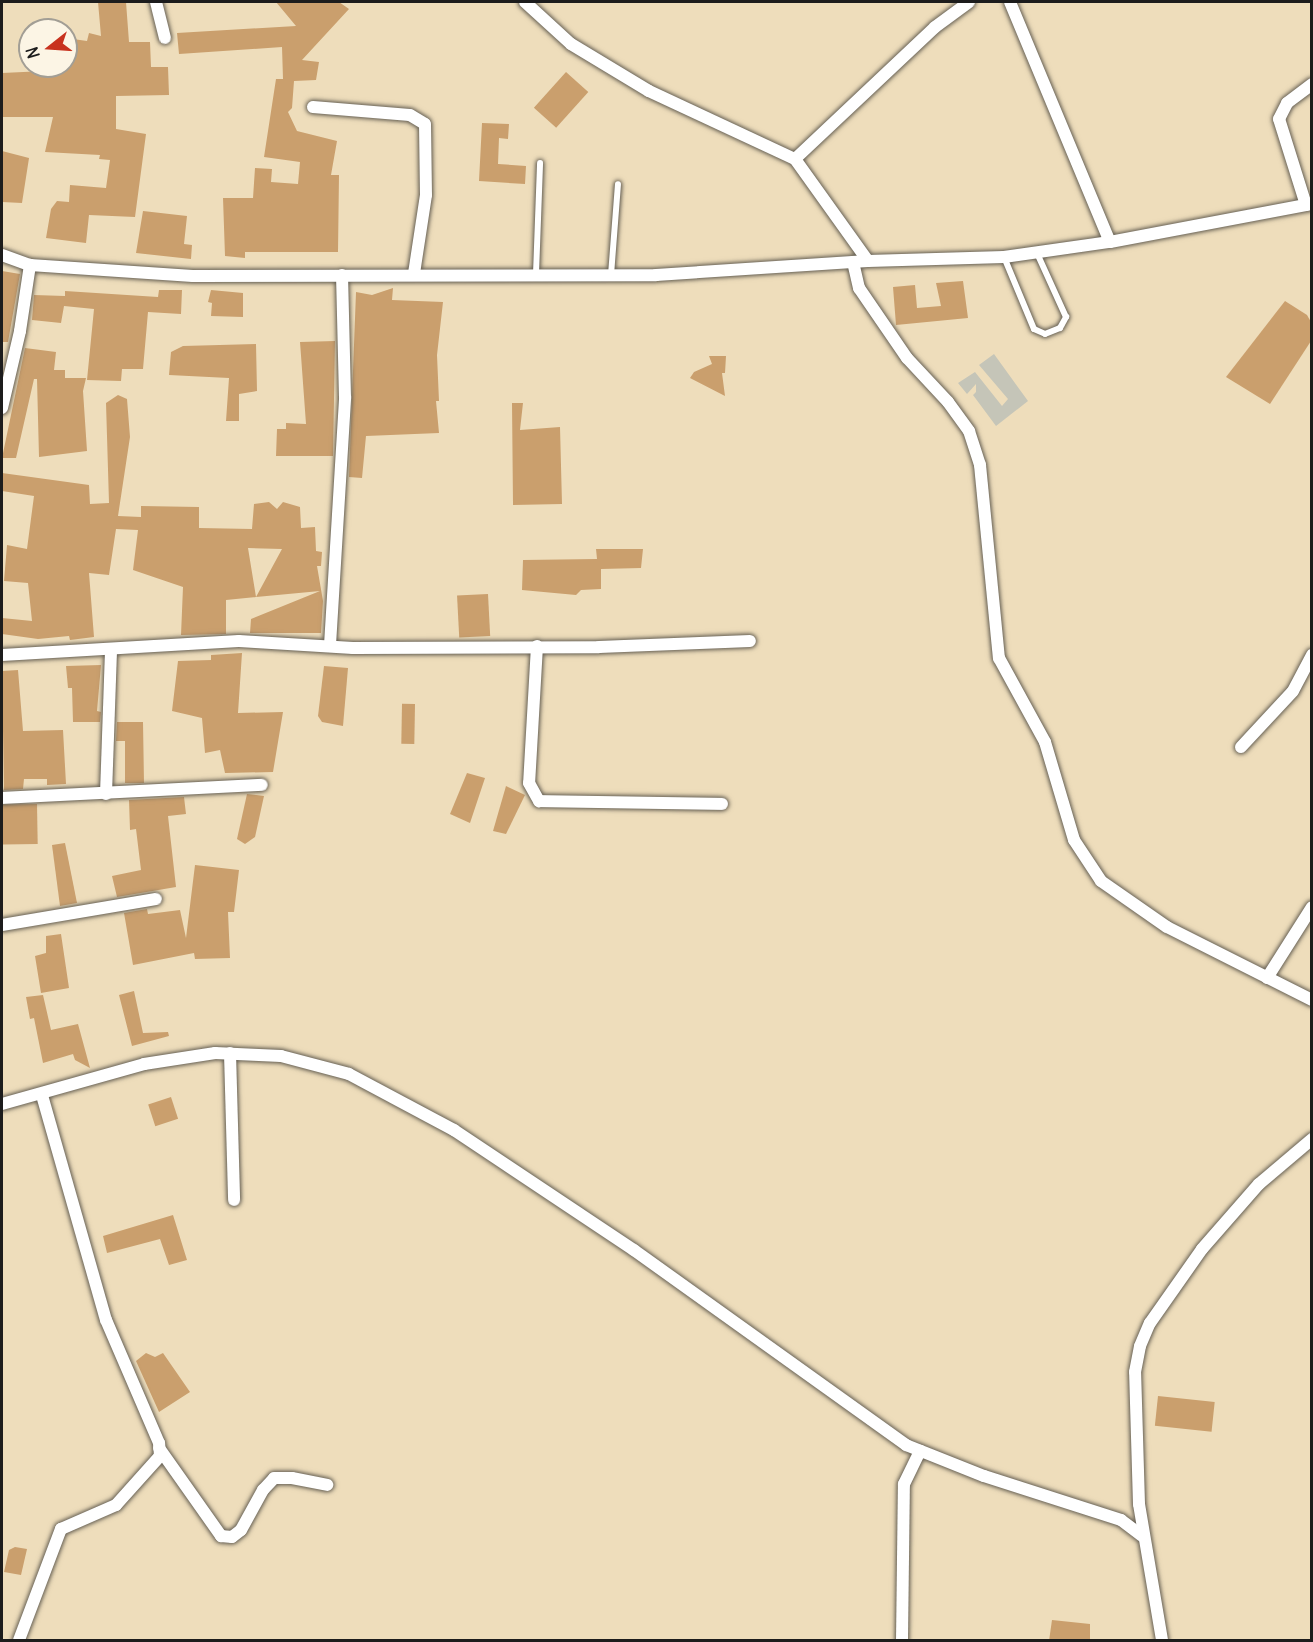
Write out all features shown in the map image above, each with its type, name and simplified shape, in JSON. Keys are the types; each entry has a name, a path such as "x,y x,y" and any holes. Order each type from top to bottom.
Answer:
{"street":[{"path":"156,2 165,38"},
{"path":"525,2 571,45 649,91 795,159 868,261"},
{"path":"795,159 935,27 969,2"},
{"path":"1010,2 1110,242"},
{"path":"2,255 30,265 194,276 342,276 414,273 611,275 868,261 1004,257 1110,242 1309,204 1279,119 1287,103 1311,84"},
{"path":"313,107 410,115 425,124 426,195 414,273"},
{"path":"853,262 859,288 883,323 969,431 980,465 999,658 1045,742 1074,840 1101,882 1167,927 1311,1000"},
{"path":"2,408 20,331 30,265"},
{"path":"330,645 330,593 345,397 342,276"},
{"path":"2,655 111,651 239,641 353,648 599,647 750,641"},
{"path":"537,646 529,783 539,801 722,804"},
{"path":"106,794 111,651"},
{"path":"1241,747 1293,691 1311,655"},
{"path":"2,798 262,785"},
{"path":"2,925 156,899"},
{"path":"1266,978 1311,907"},
{"path":"230,1053 234,1200"},
{"path":"2,1104 180,1056 230,1053 282,1056 349,1074 454,1130 634,1250 906,1445 984,1476 1121,1520 1142,1536"},
{"path":"42,1095 106,1320 159,1448 220,1536 232,1537 241,1530 263,1490 274,1478 292,1478 327,1485"},
{"path":"1162,1641 1142,1536 1135,1372 1140,1346 1155,1315 1202,1249 1258,1184 1311,1139"},
{"path":"20,1641 61,1529 116,1505 156,1463 159,1448"},
{"path":"902,1641 904,1484 920,1451"}],"lane":[{"path":"536,274 540,163"},
{"path":"611,275 618,184"},
{"path":"1004,257 1034,329 1045,334 1060,328 1066,317 1037,252"}],"shaded area":[{"path":"994,354 1028,401 996,426 973,395 976,392 976,384 967,394 958,383 975,372 1002,406 1008,399 979,365"}],"building":[{"path":"98,2 126,2 129,42 150,42 151,67 168,67 169,95 116,96 116,129 146,134 135,217 89,215 86,243 46,238 51,209 57,201 69,202 70,185 106,188 110,160 99,159 100,155 45,152 53,117 2,117 2,73 18,72 18,78 78,78 78,40 87,41 89,33 101,36"},
{"path":"276,2 339,2 349,9 302,60 319,62 316,80 294,81 292,108 288,112 297,131 337,141 331,175 339,175 338,252 245,252 245,258 225,256 223,198 253,198 255,168 272,169 271,182 298,184 300,162 264,157 276,79 283,79 282,47 179,54 177,33 296,26"},
{"path":"566,72 588,92 556,128 534,108"},
{"path":"482,123 509,124 508,139 499,138 498,164 526,166 525,184 479,181"},
{"path":"2,151 29,158 22,203 2,202"},
{"path":"143,211 187,216 184,244 192,245 191,259 136,253"},
{"path":"2,271 20,274 8,342 2,342"},
{"path":"963,281 968,318 896,325 893,287 915,285 917,308 941,306 936,283"},
{"path":"393,288 392,300 443,302 437,355 439,401 436,401 439,433 366,436 362,478 349,477 356,292 372,295"},
{"path":"159,290 182,290 181,314 148,312 143,369 122,369 121,381 87,380 94,309 64,306 61,323 32,320 34,295 65,296 65,291 158,297"},
{"path":"211,290 243,293 243,317 211,316 212,303 208,302"},
{"path":"1285,301 1307,315 1311,322 1311,341 1270,404 1226,377"},
{"path":"335,341 333,456 276,456 277,429 286,429 286,423 306,424 300,342"},
{"path":"256,344 257,391 239,394 239,421 226,421 229,378 169,375 171,352 183,346"},
{"path":"25,348 56,352 54,370 65,370 65,378 86,378 83,391 87,451 39,457 37,379 34,379 16,458 2,458"},
{"path":"709,356 726,356 725,373 722,373 725,396 690,378 694,372 712,364"},
{"path":"118,395 127,399 130,437 118,516 141,517 141,506 199,507 199,528 252,529 254,504 269,502 277,509 283,502 300,507 301,528 315,527 316,551 322,552 321,566 317,566 323,601 321,633 250,633 251,619 320,591 226,600 226,634 181,635 183,587 133,570 138,530 116,529 109,575 89,573 94,637 70,640 69,636 38,639 2,634 2,618 32,621 28,583 4,581 7,545 27,549 34,496 2,491 2,473 89,485 90,504 109,503 106,403","holes":["248,548 282,549 256,597"]},
{"path":"512,403 523,403 520,430 560,427 562,504 513,505"},
{"path":"596,549 643,549 641,568 601,569 601,589 581,590 576,595 522,590 523,560 597,559"},
{"path":"488,594 490,636 459,638 457,596"},
{"path":"242,653 238,713 283,712 273,772 225,773 220,750 205,753 202,718 172,711 178,661 211,660 211,655"},
{"path":"101,665 97,711 101,712 100,722 73,722 72,688 68,688 66,666"},
{"path":"324,666 348,668 343,726 322,722 318,716"},
{"path":"18,670 23,731 63,730 66,784 47,785 47,779 24,779 23,789 4,790 2,671"},
{"path":"402,704 415,704 414,744 401,744"},
{"path":"117,722 143,722 144,783 125,783 125,741 116,741"},
{"path":"467,773 485,778 470,823 450,814"},
{"path":"506,786 525,795 506,834 493,831"},
{"path":"247,794 264,796 255,837 245,844 237,839"},
{"path":"184,797 186,814 168,816 176,887 117,897 112,876 141,870 136,829 130,830 129,800"},
{"path":"37,804 38,844 3,845 2,805"},
{"path":"65,843 77,903 60,906 52,845"},
{"path":"195,865 239,870 234,912 228,912 230,958 195,959 194,953 133,965 124,913 147,909 148,914 180,910 186,938"},
{"path":"61,934 69,988 41,993 35,956 46,953 46,936"},
{"path":"134,991 143,1033 168,1032 169,1036 132,1046 119,995"},
{"path":"43,995 51,1030 78,1024 90,1068 75,1060 73,1054 43,1063 34,1018 30,1019 26,997"},
{"path":"171,1097 178,1119 155,1126 148,1104"},
{"path":"173,1215 187,1260 169,1265 160,1239 107,1253 103,1236"},
{"path":"146,1353 155,1357 163,1353 190,1392 159,1412 136,1361"},
{"path":"1158,1396 1215,1402 1212,1432 1155,1426"},
{"path":"15,1547 27,1549 21,1575 4,1572 9,1550"},
{"path":"1052,1620 1090,1624 1090,1641 1049,1641"}]}
